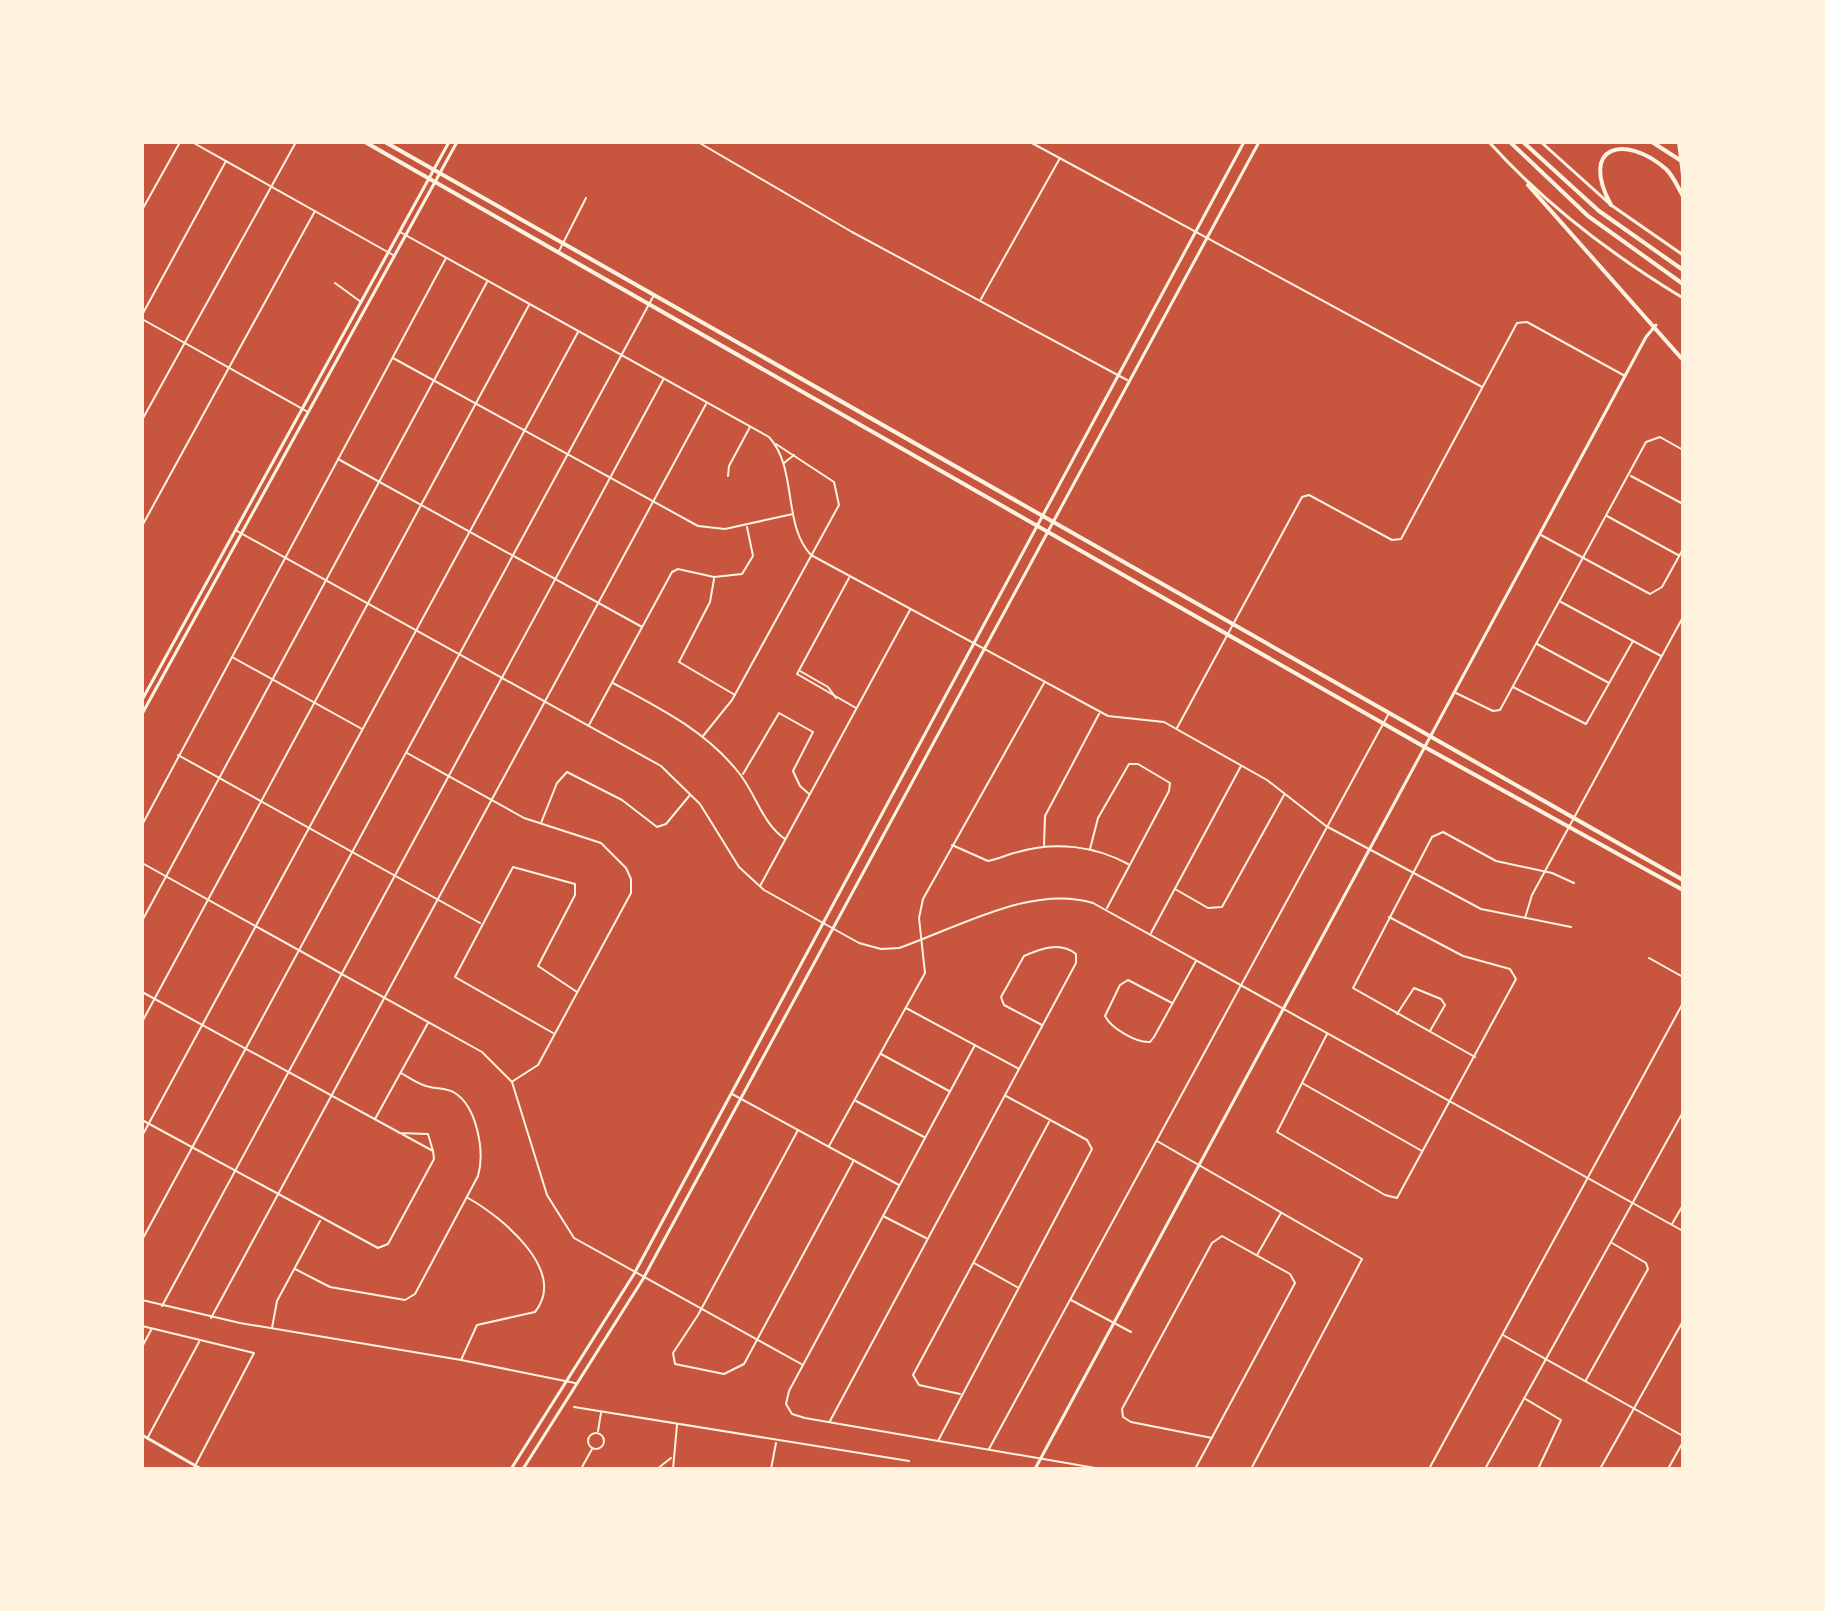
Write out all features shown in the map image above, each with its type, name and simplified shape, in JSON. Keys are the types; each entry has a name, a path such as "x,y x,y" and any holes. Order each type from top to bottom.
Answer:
{"main road":[{"path":"365,142 1319,687 1683,890"},
{"path":"385,142 1683,880"},
{"path":"1510,142 1588,216 1683,284"},
{"path":"1523,142 1599,211 1683,270"},
{"path":"1652,142 1683,162"},
{"path":"1679,144 1683,173"},
{"path":"1611,205 1599,182 1599,167 1609,153 1623,148 1638,151 1663,167 1683,196"},
{"path":"1528,185 1656,325 1683,360"},
{"path":"512,225 517,217"},
{"path":"593,272 598,263"},
{"path":"620,287 625,278"},
{"path":"758,367 763,357"},
{"path":"794,388 800,378"},
{"path":"889,442 895,432"},
{"path":"925,462 931,452"},
{"path":"1113,569 1128,564"},
{"path":"1170,601 1182,594"},
{"path":"1277,662 1283,652"},
{"path":"1319,687 1326,677"}],"street":[{"path":"142,210 180,142"},
{"path":"192,142 395,255"},
{"path":"142,420 296,142"},
{"path":"142,700 449,142"},
{"path":"142,714 457,142"},
{"path":"698,142 839,225 1128,381"},
{"path":"709,148 713,142"},
{"path":"1030,142 1482,387"},
{"path":"511,1469 634,1274 1244,142"},
{"path":"523,1469 643,1279 1045,531 1259,142"},
{"path":"1489,142 1528,185 1617,254 1683,298"},
{"path":"1541,142 1611,205 1683,255"},
{"path":"981,300 1060,158"},
{"path":"226,161 142,317 309,412"},
{"path":"558,252 586,198"},
{"path":"142,526 315,211"},
{"path":"400,232 750,426 834,482 840,496 839,505 735,695 703,736"},
{"path":"142,825 446,258"},
{"path":"142,921 487,281"},
{"path":"335,283 367,306"},
{"path":"142,1240 654,295"},
{"path":"142,1022 530,305"},
{"path":"1177,729 1302,497 1309,495 1392,540 1401,539 1519,322 1527,322 1626,376"},
{"path":"1035,1469 1656,325"},
{"path":"142,1136 579,331"},
{"path":"392,358 707,529 746,525 794,513"},
{"path":"162,1306 664,379"},
{"path":"211,1318 707,403"},
{"path":"728,476 729,466 750,426"},
{"path":"1455,692 1497,712 1652,437 1660,437 1683,450"},
{"path":"774,443 801,540 811,555 1100,712 1115,719 1156,719 1177,729 1241,765 1326,826 1481,909 1571,927"},
{"path":"783,467 786,459 795,455"},
{"path":"338,459 642,627"},
{"path":"1629,475 1683,504"},
{"path":"142,510 149,514"},
{"path":"1607,516 1679,556"},
{"path":"588,726 675,570 714,577 738,576 749,567 752,552 746,525"},
{"path":"237,531 661,766 691,794 739,867 760,887 833,929 881,949 899,948 1040,898 1069,897 1106,909 1683,1231"},
{"path":"1540,534 1646,593 1656,594 1683,549"},
{"path":"714,577 710,602 679,662 735,695"},
{"path":"849,577 799,670 799,677 856,708"},
{"path":"1560,601 1662,656"},
{"path":"760,887 910,610"},
{"path":"1524,919 1545,872 1683,617"},
{"path":"182,629 187,632"},
{"path":"1513,687 1586,724 1633,641"},
{"path":"1537,644 1610,684"},
{"path":"231,656 362,729"},
{"path":"612,682 703,736 742,776 769,823 785,840"},
{"path":"829,1146 925,973 920,906 1045,682"},
{"path":"1044,847 1045,816 1100,712"},
{"path":"989,1449 1389,712"},
{"path":"742,776 779,713 813,732 793,771 800,786 810,794"},
{"path":"406,753 491,801 541,824 584,836 606,847 626,868 631,879 631,893 538,1065 512,1082"},
{"path":"178,755 481,923"},
{"path":"1090,849 1098,818 1127,767 1138,764 1171,787 1106,909"},
{"path":"1150,933 1241,765"},
{"path":"541,824 557,783 567,772 622,800 657,827 666,824 691,794"},
{"path":"1175,889 1213,910 1222,907 1285,794"},
{"path":"1475,1057 1353,988 1432,837 1440,831 1496,861 1545,872 1574,883"},
{"path":"952,845 988,861 1044,847 1090,849 1129,865"},
{"path":"142,863 482,1052 512,1082 547,1195 574,1238 803,1365"},
{"path":"554,1033 457,980 457,969 513,867 575,884 575,895 538,966 577,992"},
{"path":"1328,1032 1277,1126 1280,1136 1393,1198 1400,1196 1514,983 1514,971 1454,952 1389,917"},
{"path":"830,1422 1076,963 1076,954 1069,948 1050,947 1024,956 1001,997 1004,1005 1042,1025"},
{"path":"1649,958 1683,977"},
{"path":"1172,1003 1128,980 1120,985 1105,1016 1111,1024 1147,1043 1154,1037 1196,960"},
{"path":"795,978 804,982"},
{"path":"1397,1014 1414,988 1441,999 1444,1008 1430,1032"},
{"path":"142,992 433,1151"},
{"path":"1429,1469 1683,1003"},
{"path":"905,1008 1019,1069"},
{"path":"775,1013 784,1018"},
{"path":"375,1120 428,1022"},
{"path":"975,1045 789,1391 788,1409 799,1417 1101,1469"},
{"path":"880,1054 950,1092"},
{"path":"752,1057 760,1062"},
{"path":"295,1269 330,1287 408,1300 467,1198 478,1176 482,1157 467,1106 454,1092 421,1085 401,1073"},
{"path":"1301,1083 1423,1152"},
{"path":"732,1093 900,1185"},
{"path":"938,1441 1092,1149 1090,1142 1005,1095"},
{"path":"855,1100 925,1137"},
{"path":"1485,1469 1683,1112"},
{"path":"142,1120 369,1246 382,1248 391,1240 430,1167 433,1151 428,1134 399,1133"},
{"path":"961,1394 919,1385 913,1375 1050,1121"},
{"path":"798,1130 671,1359 679,1365 724,1374 744,1364 854,1160"},
{"path":"1156,1140 1362,1259 1251,1469"},
{"path":"461,1360 477,1325 535,1312 546,1287 544,1278 523,1245 488,1210 467,1198"},
{"path":"1672,1225 1683,1205"},
{"path":"669,1209 678,1214"},
{"path":"1257,1255 1281,1212"},
{"path":"883,1216 927,1239"},
{"path":"272,1329 277,1301 321,1219"},
{"path":"1195,1469 1212,1438 1294,1288 1290,1274 1222,1236 1214,1240 1122,1409 1123,1417 1131,1422 1212,1438"},
{"path":"1586,1381 1648,1269 1646,1263 1611,1243"},
{"path":"973,1263 1018,1287"},
{"path":"142,1300 211,1318 461,1360 575,1383"},
{"path":"1070,1300 1131,1332"},
{"path":"1600,1469 1683,1321"},
{"path":"142,1326 254,1353 195,1465"},
{"path":"142,1347 151,1329"},
{"path":"1503,1335 1683,1436"},
{"path":"148,1437 200,1341"},
{"path":"1524,1398 1561,1420 1538,1469"},
{"path":"574,1407 776,1442 909,1461"},
{"path":"597,1433 601,1412"},
{"path":"673,1469 677,1425"},
{"path":"581,1469 592,1448 589,1437 597,1433"},
{"path":"592,1448 604,1444 602,1436 597,1433"},
{"path":"142,1435 201,1469"},
{"path":"771,1469 776,1442"},
{"path":"1668,1469 1683,1442"},
{"path":"657,1469 672,1457"}]}
